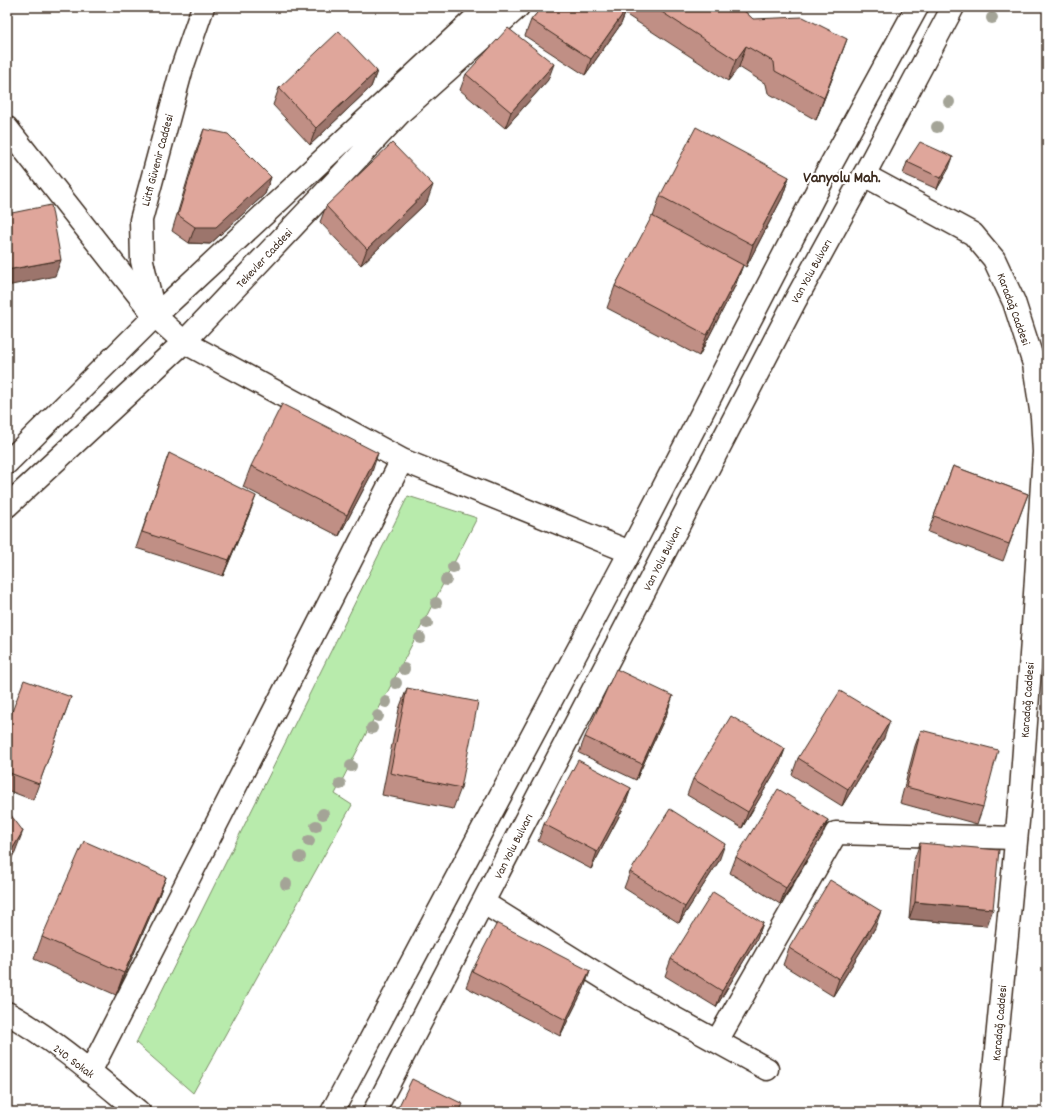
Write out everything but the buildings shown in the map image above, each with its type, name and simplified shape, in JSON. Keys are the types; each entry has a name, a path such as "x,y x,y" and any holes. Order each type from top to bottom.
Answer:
{"street":[{"name":"Lütfi Güvenir Caddesi","path":"155,316 142,261 141,220 182,68 203,7"},
{"path":"7,463 155,316 487,7"},
{"name":"Tekevler Caddesi","path":"7,506 184,342 402,111 518,7"},
{"path":"332,1112 630,552 822,181 917,7"},
{"name":"Van Yolu Bulvarı","path":"374,1112 484,903 795,301 954,7"},
{"path":"7,128 155,316 184,342 402,460 630,552"},
{"name":"Karadağ Caddesi","path":"864,175 973,234 994,259 1014,302 1034,364 1042,417 1044,452 1039,644 1016,838 990,1112"},
{"path":"90,1072 402,460"},
{"path":"717,1041 836,833 1016,838"},
{"path":"484,903 624,990 767,1069"},
{"name":"240. Sokak","path":"7,1013 22,1022 90,1072 139,1112"}],"green space":[{"path":"408,496 477,518 335,794 352,805 193,1093 136,1043"}],"district":[{"name":"Vanyolu Mah.","path":"842,176"}]}
